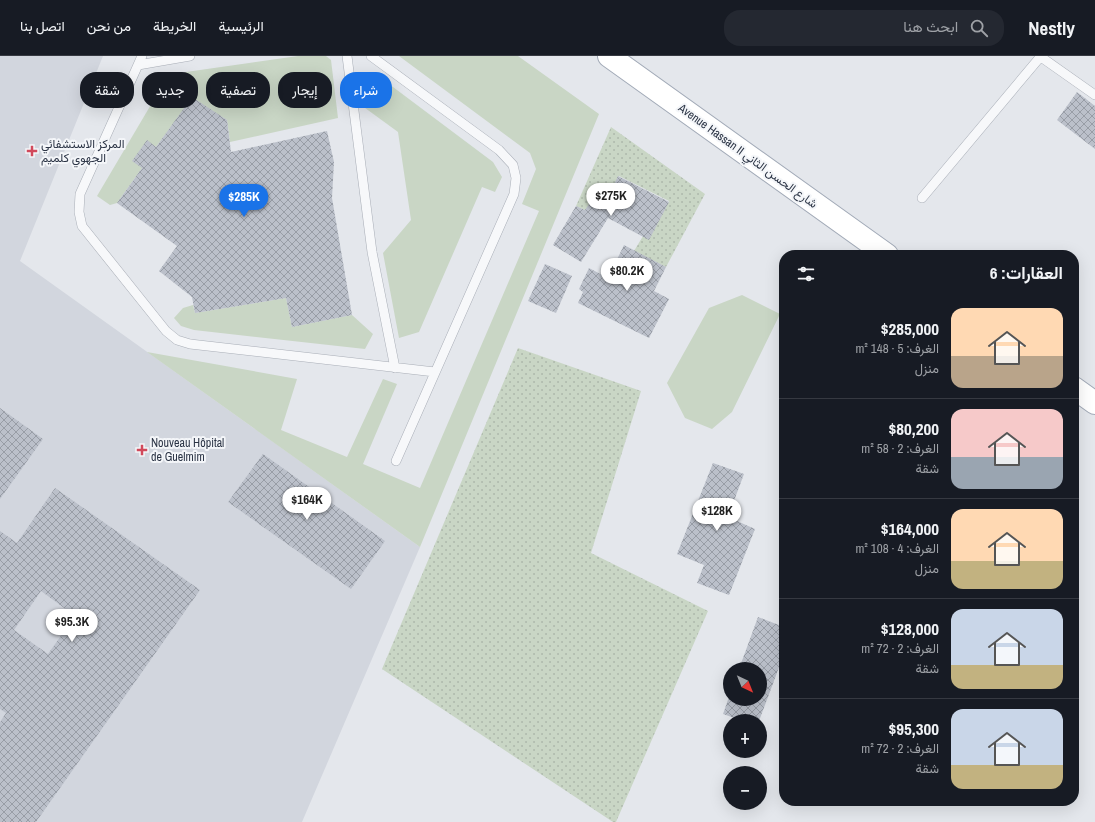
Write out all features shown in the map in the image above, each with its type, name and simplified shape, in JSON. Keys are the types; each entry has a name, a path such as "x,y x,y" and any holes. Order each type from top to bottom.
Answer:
{"main road":[{"name":"Avenue Hassan II شارع الحسن الثاني","path":"609,56 881,250"},
{"path":"1079,392 1095,403"}],"lane":[{"path":"142,56 80,194 79,212 82,226 166,331 177,340 190,344 435,372"},
{"path":"138,65 190,56"},
{"path":"347,56 372,252 395,368"},
{"path":"372,56 499,150 513,165 516,178 514,194 396,461"},
{"path":"922,198 1041,57 1095,96"}],"shaded area":[{"name":"Nouveau Hôpital de Guelmim","path":"0,56 103,56 97,72 80,72 80,108 82,108 20,261 420,547 302,822 0,822"}],"green space":[{"path":"298,56 326,56 331,60 338,118 230,142 227,120 208,108 270,108 270,72 206,72 206,107 198,102 198,72 186,72"},
{"path":"399,56 518,56 599,114 420,547 147,352 297,379 281,430 347,457 383,379 397,384 363,464 420,488 539,211 522,204 536,169 530,153"},
{"path":"392,86 493,162 502,177 495,192 482,187 419,332 399,338 383,253 411,220 398,132 365,108 392,108"},
{"path":"149,108 185,108 156,147 147,141 142,168 117,203 110,205 97,196"},
{"path":"611,127 705,194 666,267 634,251 643,236 649,239 669,201 619,176 606,201 585,210 576,206"},
{"path":"742,295 779,314 732,412 712,429 685,418 667,383 709,308"},
{"path":"286,298 292,327 352,315 373,334 365,349 194,330 181,326 174,318 183,308 193,305 195,313"},
{"path":"518,348 641,391 591,553 708,611 616,822 613,822 382,669"}],"building":[{"path":"1077,92 1095,106 1095,149 1057,120"},
{"path":"198,101 206,106 206,108 209,108 227,120 231,152 327,131 334,162 332,198 352,315 292,327 286,298 195,313 192,297 159,271 177,246 117,203 142,168 132,161 147,140 156,147 184,108 198,108"},
{"path":"618,176 669,202 649,240 608,218 581,262 553,245 576,206 585,210 596,194 606,201"},
{"path":"624,245 666,267 654,291 669,299 649,338 578,303 583,292 579,289 589,268 608,278"},
{"path":"545,264 572,276 556,313 528,301"},
{"path":"0,408 43,439 0,499"},
{"path":"263,454 385,541 351,589 228,502"},
{"path":"713,463 744,474 728,517 755,529 729,595 697,583 704,565 677,554"},
{"path":"55,488 200,590 36,822 0,822 0,722 6,713 0,709 0,531 17,543","holes":["41,591 75,616 48,654 14,630"]},
{"path":"758,617 779,625 779,667 767,700 767,662 742,662"},
{"path":"726,706 765,706 762,714 723,714"}],"place":[{"name":"المركز الاستشفائي الجهوي كلميم","path":"32,151"},
{"name":"Nouveau Hôpital de Guelmim","path":"142,450"}]}
